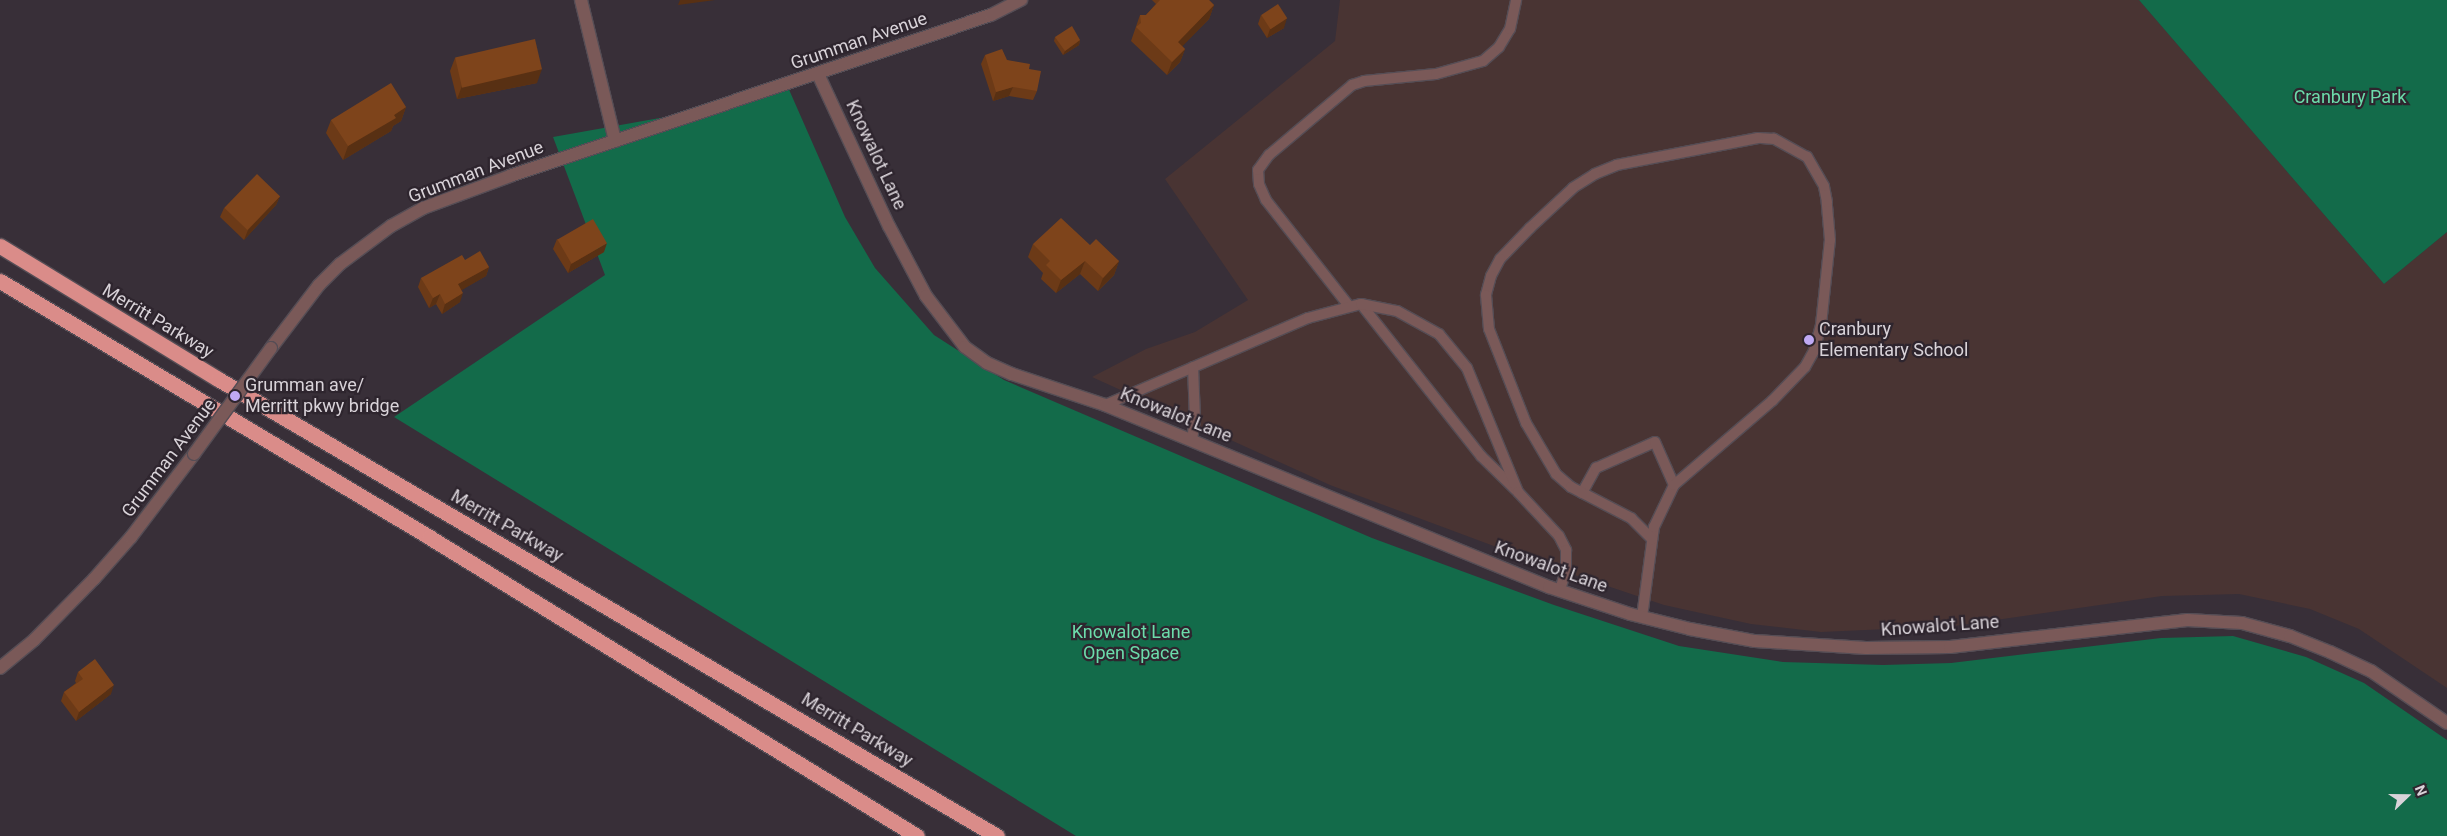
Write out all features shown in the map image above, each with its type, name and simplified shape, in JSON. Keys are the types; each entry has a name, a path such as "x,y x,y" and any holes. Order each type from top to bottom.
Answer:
{"highway":[{"name":"Merritt Parkway","path":"0,246 218,379 997,836"},
{"path":"0,281 412,527 916,836"}],"street":[{"path":"581,0 615,141"},
{"name":"Grumman Avenue","path":"0,668 34,640 94,579 137,530 319,285 356,252 391,226 463,193 991,15 1021,0"},
{"name":"Knowalot Lane","path":"818,74 910,267 952,333 977,356 999,369 1106,405 1560,590 1642,617 1755,641 1866,648 1950,647 2187,620 2242,623 2290,636 2371,671 2447,723"}],"lane":[{"path":"1349,306 1266,200 1259,184 1258,170 1269,155 1352,85 1364,80 1436,74 1483,61 1499,47 1510,29 1516,0"},
{"path":"1642,617 1654,527 1674,485 1772,401 1805,367 1814,350 1821,325 1830,240 1824,186 1807,157 1774,138 1758,138 1617,165 1596,174 1573,188 1500,259 1486,295 1489,329 1526,423 1556,474 1582,493 1631,518 1652,539"},
{"path":"1362,304 1481,456 1559,536 1566,550 1566,571 1560,590"},
{"path":"1106,405 1308,318 1362,304 1396,311 1439,334 1467,368 1518,492"},
{"path":"1192,440 1195,418 1193,367"},
{"path":"1582,493 1596,468 1655,442 1674,485"}],"shaded area":[{"name":"Cranbury Elementary School","path":"1340,0 2139,0 2384,284 2447,232 2447,688 2359,629 2310,609 2239,594 2162,596 1954,626 1821,632 1751,624 1664,605 1542,564 1330,485 1092,377 1146,349 1195,332 1248,300 1165,179 1335,41"}],"green space":[{"name":"Cranbury Park","path":"2139,0 2447,0 2447,232 2384,284"},
{"name":"Knowalot Lane Open Space","path":"787,85 845,217 875,268 934,335 1004,380 1372,538 1554,605 1679,646 1783,662 1883,665 1951,663 2161,638 2233,636 2306,657 2364,683 2447,740 2447,836 1076,836 394,417 605,275 553,137 671,116"}],"building":[{"path":"1160,0 1209,0 1214,5 1178,42 1185,49 1172,62 1136,27 1141,23 1140,15 1146,15"},
{"path":"1278,4 1287,18 1270,29 1261,15"},
{"path":"1072,26 1080,40 1065,51 1055,37"},
{"path":"535,39 542,69 462,88 455,57"},
{"path":"1002,49 1007,60 1030,64 1029,69 1041,71 1037,91 1013,87 996,92 985,55"},
{"path":"391,83 406,107 394,115 396,118 348,146 331,120"},
{"path":"257,174 280,196 247,230 224,208"},
{"path":"1061,218 1090,245 1096,239 1119,261 1103,278 1085,261 1061,280 1046,265 1050,261 1033,244"},
{"path":"593,219 607,243 571,264 557,240"},
{"path":"480,251 489,267 458,284 463,293 445,304 440,294 433,298 421,278 462,255 465,260"},
{"path":"95,659 114,685 79,712 64,692 83,679 78,672"}],"place":[{"name":"Cranbury Elementary School","path":"1809,340"},
{"name":"Grumman ave/ Merritt pkwy bridge","path":"235,396"}]}
